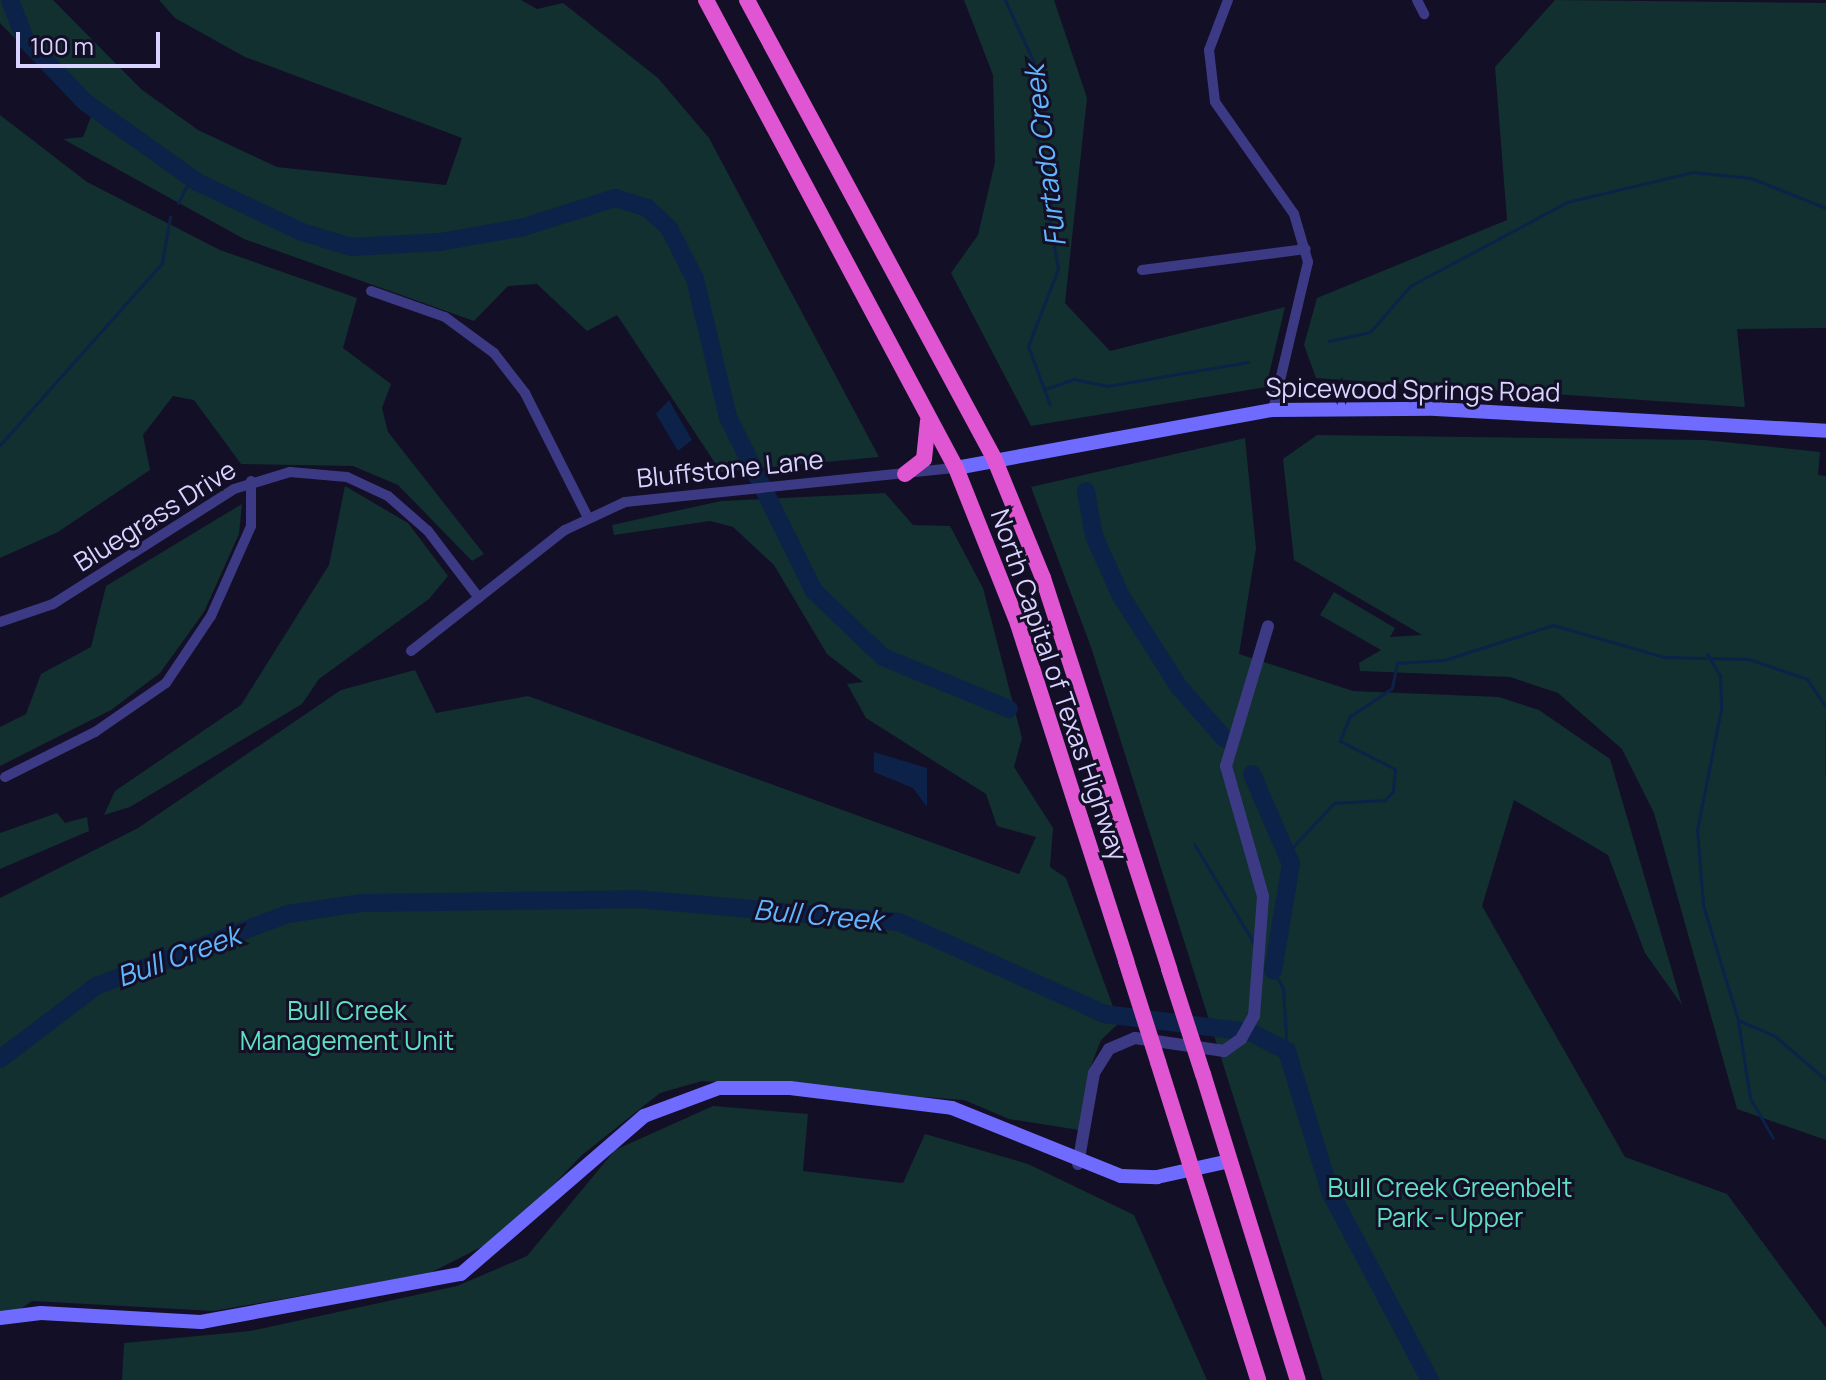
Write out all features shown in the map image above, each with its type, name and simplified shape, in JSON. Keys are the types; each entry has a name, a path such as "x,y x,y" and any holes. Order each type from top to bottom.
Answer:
{"highway":[{"name":"North Capital of Texas Highway","path":"706,0 956,468 1018,624 1258,1380"},
{"name":"North Capital of Texas Highway","path":"747,0 994,458 1043,578 1298,1380"},
{"path":"905,474 928,449 928,415"}],"main road":[{"name":"Spicewood Springs Road","path":"956,468 994,458 1273,410 1436,409 1826,431"},
{"path":"0,1318 41,1313 201,1322 461,1274 644,1116 719,1088 790,1088 952,1108 1078,1164 1139,1178 1190,1171 1230,1161"}],"street":[{"path":"1228,0 1209,50 1215,102 1294,214 1306,249 1305,294 1273,410"},
{"path":"1417,0 1424,14"},
{"path":"1142,270 1306,249"},
{"path":"371,291 435,312 494,353 525,393 587,516"},
{"name":"Bluffstone Lane","path":"411,651 587,516 654,494 956,468"},
{"name":"Bluegrass Drive","path":"0,622 53,604 251,481 312,472 368,484 413,515 479,598"},
{"path":"5,777 95,732 166,683 211,616 251,526 251,481"},
{"path":"1078,1164 1094,1073 1109,1049 1135,1038 1208,1053 1231,1048 1254,1016 1263,896 1226,766 1268,626"}],"green space":[{"path":"0,0 53,0 141,89 198,130 277,167 446,185 462,138 245,57 175,18 159,0 521,0 537,9 563,3 658,78 709,138 879,457 721,472 617,315 587,331 537,284 508,286 474,321 244,239 63,139 83,137 91,117 0,23"},
{"path":"964,0 1054,0 1087,98 1065,303 1110,351 1285,307 1266,387 1031,426 951,273 978,235 995,162 993,75"},
{"path":"1555,0 1826,3 1826,328 1737,329 1745,407 1316,378 1304,345 1317,298 1507,220 1495,67"},
{"path":"0,115 87,182 220,250 357,298 343,348 391,384 382,408 388,432 484,554 472,561 398,485 353,466 241,464 194,400 173,396 143,435 150,470 58,532 0,558"},
{"path":"1317,435 1705,440 1820,452 1818,475 1826,476 1826,1140 1737,1109 1654,813 1622,749 1558,693 1510,677 1360,671 1359,663 1381,650 1320,615 1334,592 1395,628 1390,637 1422,635 1294,560 1283,459"},
{"name":"Bull Creek Greenbelt Park - Upper","path":"1245,438 1256,548 1239,654 1353,691 1499,697 1539,710 1610,759 1682,1005 1645,953 1608,855 1514,800 1482,906 1625,1157 1727,1194 1826,1328 1826,1380 1323,1380 1091,647 1031,487"},
{"path":"345,486 408,523 448,576 429,599 319,679 302,704 130,807 104,815 115,791 241,705 329,565"},
{"name":"Bull Creek Management Unit","path":"885,493 913,525 950,526 983,588 1022,738 1014,767 1053,828 1050,867 1066,878 1119,1023 1101,1040 1089,1071 1079,1130 1009,1119 964,1100 702,1081 660,1093 582,1155 505,1235 430,1273 214,1311 32,1301 0,1323 0,898 138,828 341,690 415,670 436,713 528,696 1019,874 1036,837 997,826 986,794 866,718 847,684 863,682 827,654 774,565 733,527 710,521 614,535 612,525 721,501"},
{"path":"242,504 239,534 204,612 160,673 111,710 0,766 0,727 26,714 41,674 91,647 106,586"},
{"path":"57,813 65,823 87,817 89,831 0,869 0,833"},
{"path":"713,1106 808,1114 803,1171 903,1183 925,1134 1028,1164 1134,1215 1207,1380 122,1380 124,1343 250,1331 457,1286 527,1256 615,1150"}],"water":[{"path":"669,400 692,440 678,451 656,414"},
{"path":"874,752 927,768 927,807 913,788 874,772"}],"waterway":[{"path":"10,0 25,39 85,102 197,182 302,232 351,247 440,242 524,227 615,198 647,208 669,228 695,279 728,417 814,591 883,657 1009,709"},
{"name":"Furtado Creek","path":"1005,0 1036,67 1035,132 1053,190 1049,216 1058,269 1028,346 1050,405"},
{"path":"1329,341 1370,332 1410,286 1567,202 1693,172 1751,178 1826,208"},
{"path":"178,203 191,177"},
{"path":"0,445 162,263 170,217"},
{"path":"1045,389 1074,379 1107,386 1248,362"},
{"name":"Furtado Creek","path":"1086,491 1094,536 1121,596 1179,687 1225,739"},
{"path":"1287,853 1334,803 1385,800 1393,791 1395,769 1340,741 1349,717 1392,688 1397,663 1444,660 1553,625 1664,657 1749,659 1807,679 1826,707"},
{"path":"1707,654 1720,676 1721,709 1697,830 1703,905 1738,1020 1775,1036 1826,1080"},
{"path":"1826,719 1826,773"},
{"name":"Furtado Creek","path":"1252,774 1291,864 1273,970"},
{"path":"1194,844 1254,943"},
{"name":"Bull Creek","path":"0,1059 96,986 288,914 362,903 637,899 899,922 1105,1014 1250,1032 1287,1051 1330,1192 1430,1380"},
{"path":"1273,970 1283,989 1287,1051"},
{"path":"1738,1021 1750,1098 1773,1138"}]}
